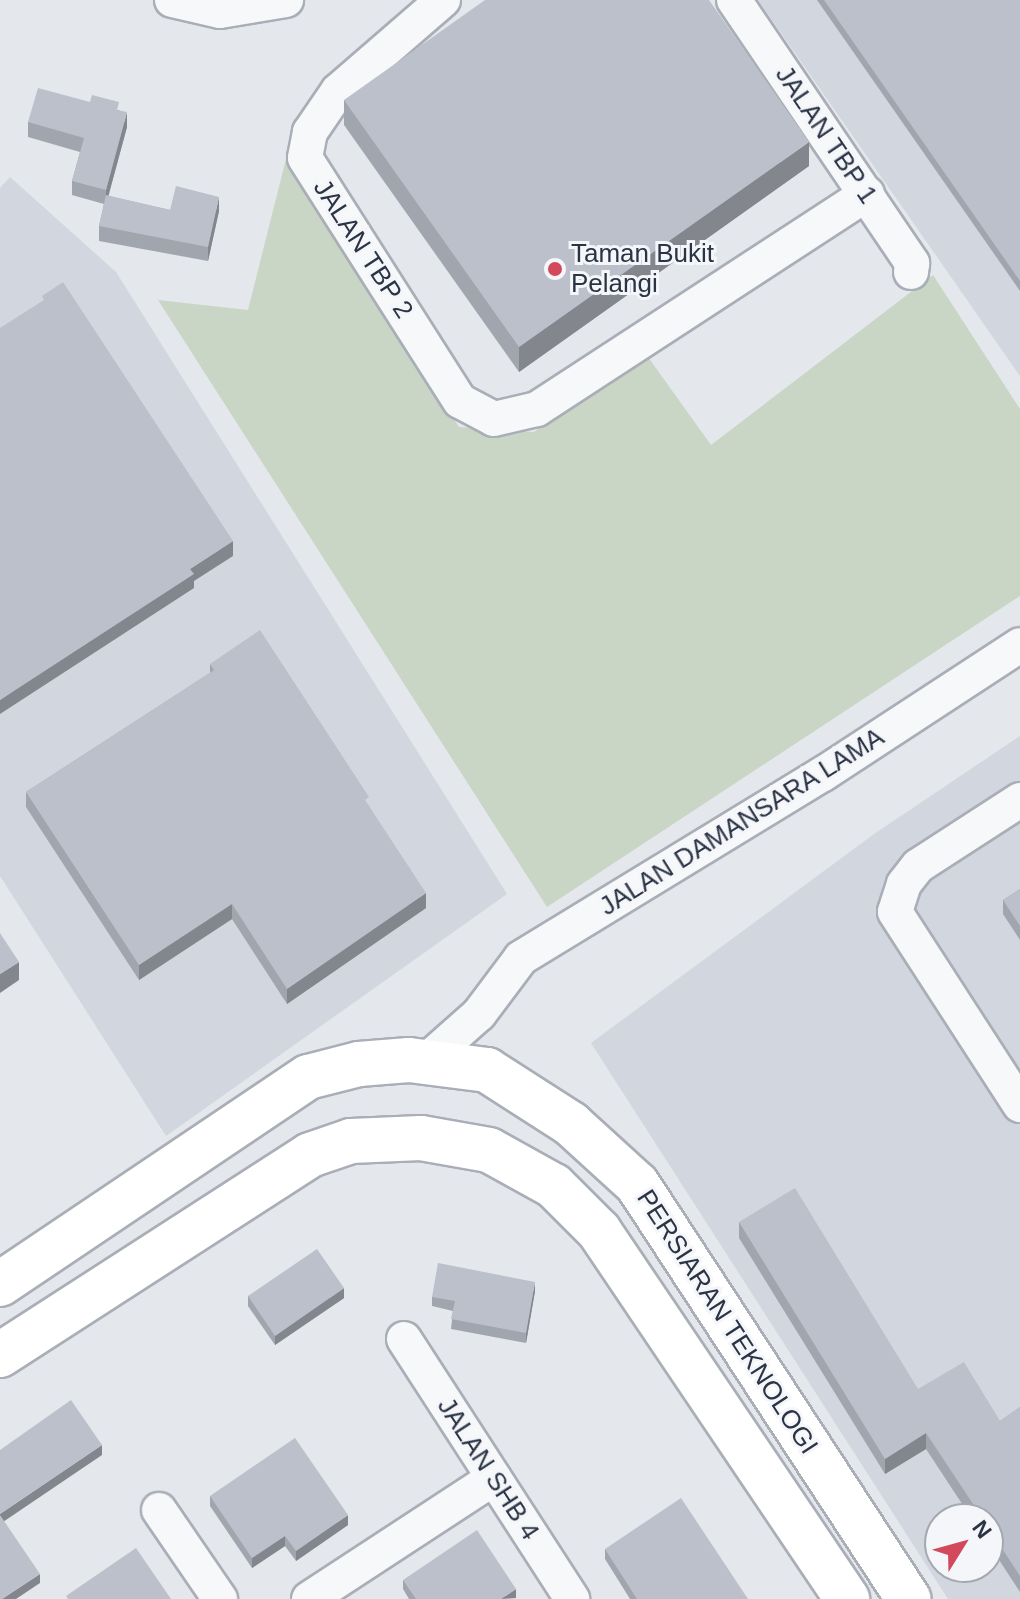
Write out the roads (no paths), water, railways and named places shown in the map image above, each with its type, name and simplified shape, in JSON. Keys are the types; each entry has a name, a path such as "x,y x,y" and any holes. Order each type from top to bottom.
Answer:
{"main road":[{"name":"PERSIARAN TEKNOLOGI","path":"0,1284 308,1077 359,1064 426,1061 487,1070 571,1124 637,1184 909,1599"},
{"name":"PERSIARAN TEKNOLOGI","path":"0,1355 310,1155 351,1141 421,1138 489,1150 554,1186 599,1231 847,1599"}],"street":[{"path":"172,0 220,11 286,0"},
{"name":"JALAN TBP 2","path":"443,0 338,91 310,132 305,158 460,401 494,419 537,409 867,194"},
{"name":"JALAN TBP 1","path":"734,0 912,263 911,272"},
{"name":"JALAN DAMANSARA LAMA","path":"426,1061 479,1014 521,958 823,774 1020,645"},
{"path":"1020,800 918,866 904,884 895,912 1020,1105"},
{"path":"479,1014 487,1070"},
{"name":"JALAN SHB 4","path":"404,1339 572,1599"},
{"path":"309,1599 494,1478"},
{"path":"159,1510 220,1599"}],"place":[{"name":"Taman Bukit Pelangi","path":"555,269"}]}
